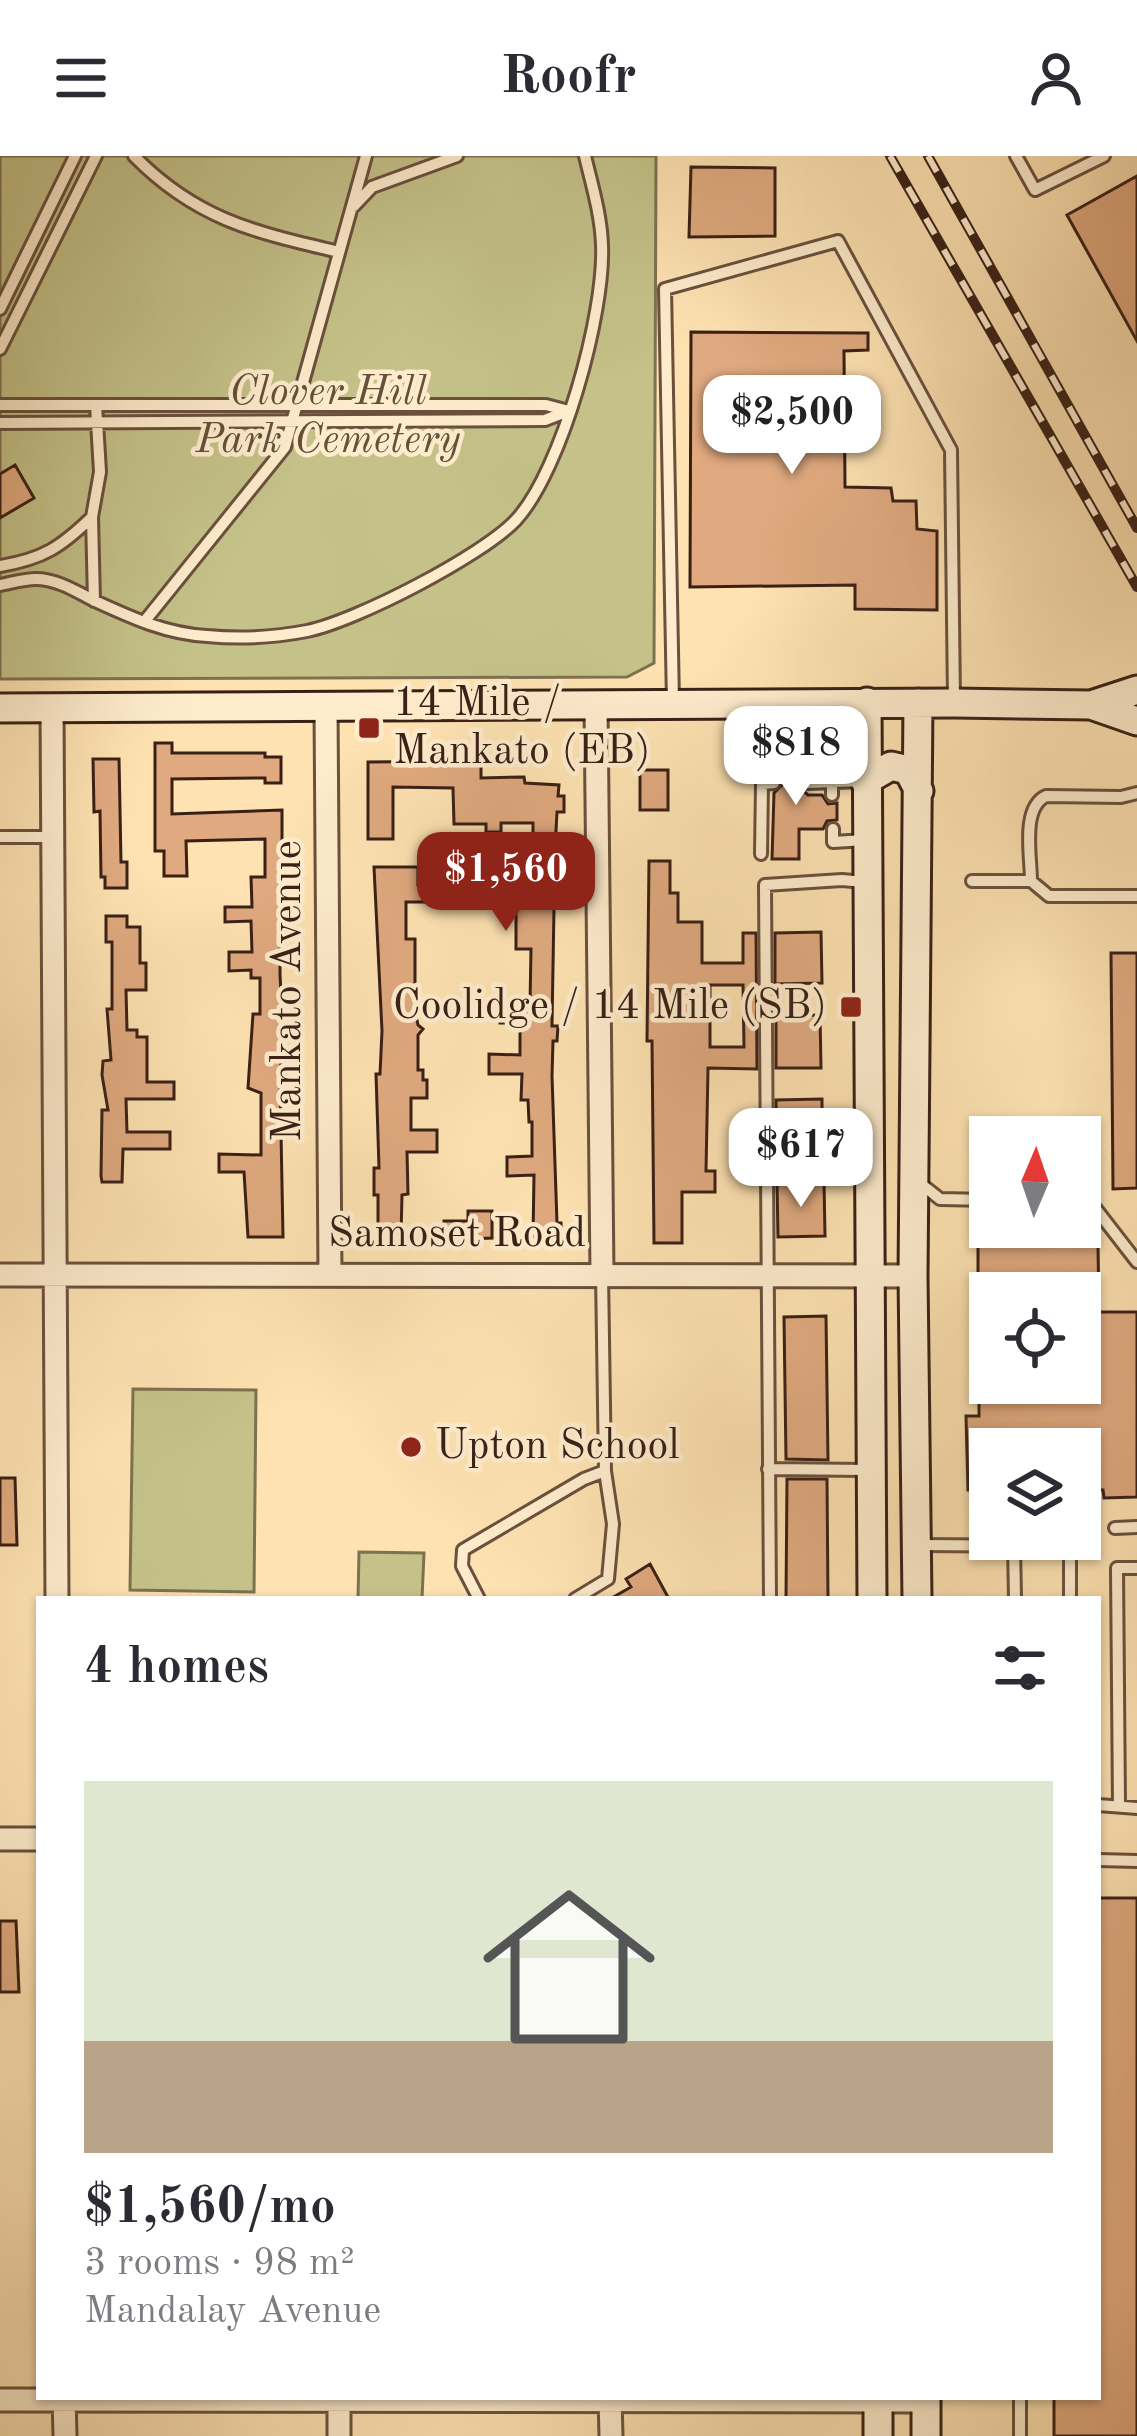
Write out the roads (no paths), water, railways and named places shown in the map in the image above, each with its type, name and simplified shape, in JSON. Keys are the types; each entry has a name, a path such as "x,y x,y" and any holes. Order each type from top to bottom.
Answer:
{"main road":[{"path":"1091,705 1137,690"},
{"path":"0,708 868,702 1091,705 1137,721"},
{"path":"868,702 872,1596"},
{"path":"917,1596 913,1276 919,703"},
{"path":"866,782 891,766 908,770 919,791"},
{"path":"870,1179 880,1193 895,1200 904,1199 914,1179"},
{"path":"872,1544 917,1545"},
{"path":"878,2400 878,2436"},
{"path":"926,2400 926,2436"}],"street":[{"path":"596,706 602,1273"},
{"path":"52,708 57,1596"},
{"name":"Mankato Avenue","path":"326,708 329,1274"},
{"name":"Samoset Road","path":"0,1275 913,1276"},
{"path":"0,1839 36,1839"},
{"path":"0,2400 36,2399"},
{"path":"64,2400 64,2436"},
{"path":"339,2400 339,2436"},
{"path":"610,2400 611,2436"}],"lane":[{"path":"0,309 75,156"},
{"path":"0,349 96,156"},
{"path":"134,156 179,196 222,221 339,252"},
{"path":"144,622 285,447 365,156"},
{"path":"352,208 372,187 457,156"},
{"path":"0,585 38,578 165,631 209,637 277,635 312,630 412,585 485,545 516,520 542,483 594,322 602,280 602,243 585,156"},
{"path":"1016,156 1035,190 1104,156"},
{"path":"673,705 665,290 838,241 951,450 954,703"},
{"path":"0,405 546,405 568,411"},
{"path":"94,601 92,517 100,472 97,405"},
{"path":"0,424 545,420 568,411"},
{"path":"0,566 35,560 68,540 92,517"},
{"path":"35,560 38,578"},
{"path":"822,703 815,753 832,789"},
{"path":"758,704 768,783 761,854"},
{"path":"808,783 832,789 866,782"},
{"path":"1031,880 1031,812 1038,799 1137,793"},
{"path":"832,830 833,842 866,840"},
{"path":"0,837 52,838"},
{"path":"972,881 1031,880 1049,896 1137,896"},
{"path":"770,1596 765,885 866,882"},
{"path":"914,1179 940,1199 969,1200"},
{"path":"1101,1216 1137,1262"},
{"path":"580,1596 608,1579 613,1525 605,1472 602,1273"},
{"path":"768,1468 871,1470"},
{"path":"477,1596 461,1566 463,1550 584,1479 605,1472"},
{"path":"1115,1528 1137,1527"},
{"path":"917,1545 969,1545"},
{"path":"1014,1560 1015,1596"},
{"path":"1070,1560 1070,1596"},
{"path":"1119,1805 1117,1568 1137,1568"},
{"path":"1101,1805 1137,1808"},
{"path":"1101,1861 1137,1861"},
{"path":"1020,2400 1020,2436"}],"railway":[{"path":"890,156 1137,587"},
{"path":"928,156 1137,528"}],"place":[{"name":"14 Mile / Mankato (EB)","path":"369,728"},
{"name":"Coolidge / 14 Mile (SB)","path":"851,1007"},
{"name":"Upton School","path":"411,1447"}],"park label":[{"name":"Clover Hill Park Cemetery","path":"328,417"}]}
